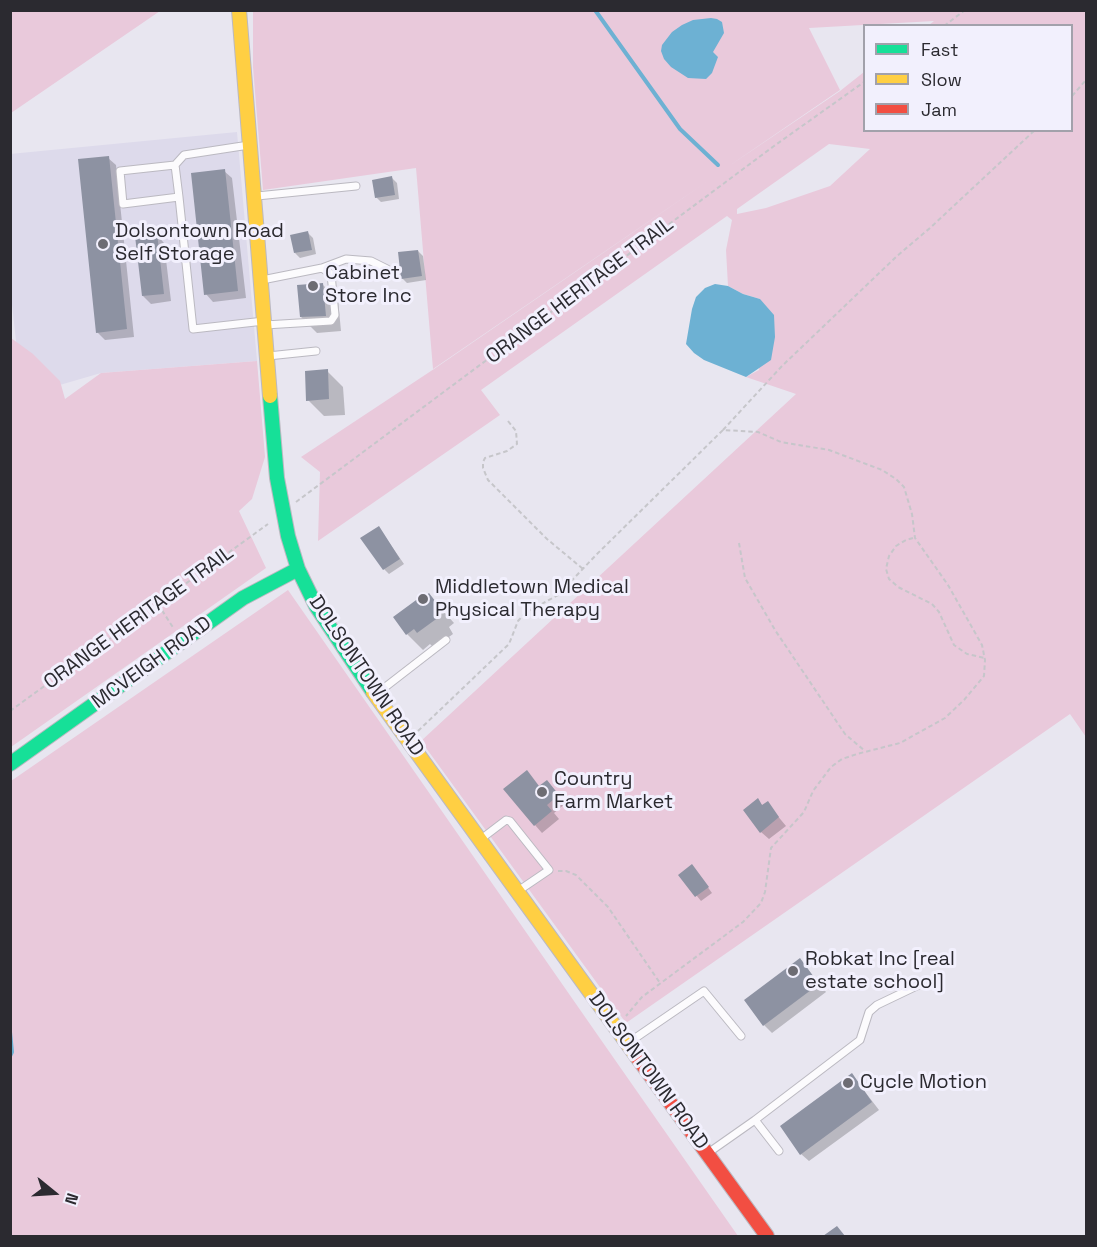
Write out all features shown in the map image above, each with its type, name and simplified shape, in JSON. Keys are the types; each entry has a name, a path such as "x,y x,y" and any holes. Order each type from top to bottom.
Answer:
{"street":[{"name":"DOLSONTOWN ROAD","path":"239,10 280,501 298,569 327,624 375,695 767,1236"},
{"name":"MCVEIGH ROAD","path":"10,764 243,598 298,569"}],"lane":[{"path":"179,197 123,204 120,171 175,165 184,155 249,145"},
{"path":"175,165 193,329 265,323 331,321 335,315 331,274 322,268"},
{"path":"254,197 356,186"},
{"path":"262,280 322,268 346,260 371,261 387,269"},
{"path":"268,356 316,351"},
{"path":"375,695 446,640"},
{"path":"479,840 506,820 510,821 549,870 517,892"},
{"path":"708,1153 860,1040 869,1012 877,1005 923,983"},
{"path":"628,1043 704,991 741,1036"},
{"path":"755,1120 779,1151"}],"path":[{"path":"947,24 965,10"},
{"path":"1073,94 1086,80"},
{"name":"ORANGE HERITAGE TRAIL","path":"296,502 863,83"},
{"path":"408,741 509,645 518,621 525,614 558,595 723,430 782,366 897,256 1033,132"},
{"path":"508,421 516,431 517,444 507,451 485,458 483,468 488,480 547,539 583,568"},
{"path":"617,1028 642,997 743,922 761,903 765,892 771,848 804,812 813,791 831,767 842,759 900,743 945,718 984,676 985,658 982,645 965,613 915,537 912,514 904,487 896,478 882,470 829,450 781,442 758,432 723,430"},
{"name":"ORANGE HERITAGE TRAIL","path":"10,711 268,524"},
{"path":"915,537 896,546 889,556 886,569 890,579 898,587 932,604 939,612 954,645 967,654 985,658"},
{"path":"739,543 745,579 775,630 845,734 865,752"},
{"path":"158,604 183,641"},
{"path":"549,870 566,871 586,883 608,907 660,983"}],"shaded area":[{"path":"11,10 160,10 160,11 11,113"},
{"path":"253,11 1086,11 1086,737 1070,714 626,1023 421,741 796,394 746,377 759,370 760,299 728,286 726,250 732,220 727,216 481,390 500,415 318,541 320,472 301,457 434,369 718,174 433,369 416,168 263,190 253,67","holes":["829,144 870,149 830,186 766,208 737,214 737,209"]},
{"path":"237,132 257,361 101,373 22,396 10,286 10,154"},
{"path":"11,338 33,354 60,381 65,399 101,373 257,361 265,457 252,499 239,511 266,568 11,747"},
{"path":"288,590 738,1236 11,1236 11,781"}],"water":[{"path":"711,18 722,22 724,33 713,52 718,57 712,73 706,79 688,78 671,67 664,59 661,51 662,45 672,32 682,25 693,20"},
{"path":"715,284 728,286 760,299 774,315 775,337 771,360 746,377 704,360 686,344 696,297 705,288"}],"building":[{"name":"Dolsontown Road Self Storage","path":"109,156 127,329 96,333 78,159"},
{"path":"225,169 238,291 204,295 191,173"},
{"path":"392,176 395,195 375,198 372,180"},
{"path":"308,231 312,250 294,253 290,235"},
{"path":"157,233 164,294 142,296 135,236"},
{"path":"418,250 422,276 401,279 398,252"},
{"path":"323,283 326,316 300,317 297,285"},
{"path":"328,369 329,399 306,401 305,371"},
{"path":"379,526 400,559 383,570 360,538"},
{"path":"429,593 439,606 434,610 439,617 417,633 414,629 406,635 393,617"},
{"path":"527,770 539,786 547,780 559,795 547,805 552,811 534,826 503,789"},
{"path":"758,798 762,805 768,801 779,817 760,833 743,810"},
{"path":"692,864 709,887 695,897 678,875"},
{"path":"800,958 819,984 763,1026 744,1000"},
{"path":"852,1073 872,1102 800,1155 780,1126"},
{"path":"837,1226 845,1236 823,1236"}],"waterway":[{"path":"595,10 680,129 718,165"},
{"path":"10,1032 12,1052 10,1056"}],"traffic: fast":[{"path":"270,396 277,478 288,536 298,569 316,606 373,692"},
{"path":"10,764 243,598 298,569"}],"traffic: slow":[{"path":"239,10 270,396"},
{"path":"373,692 637,1057"}],"traffic: jam":[{"path":"637,1057 767,1236"}],"place":[{"name":"Dolsontown Road Self Storage","path":"103,244"},
{"name":"Cabinet Store Inc","path":"313,286"},
{"name":"Middletown Medical Physical Therapy","path":"423,599"},
{"name":"Country Farm Market","path":"542,792"},
{"name":"Robkat Inc [real estate school]","path":"793,971"},
{"name":"Cycle Motion","path":"848,1083"}]}
